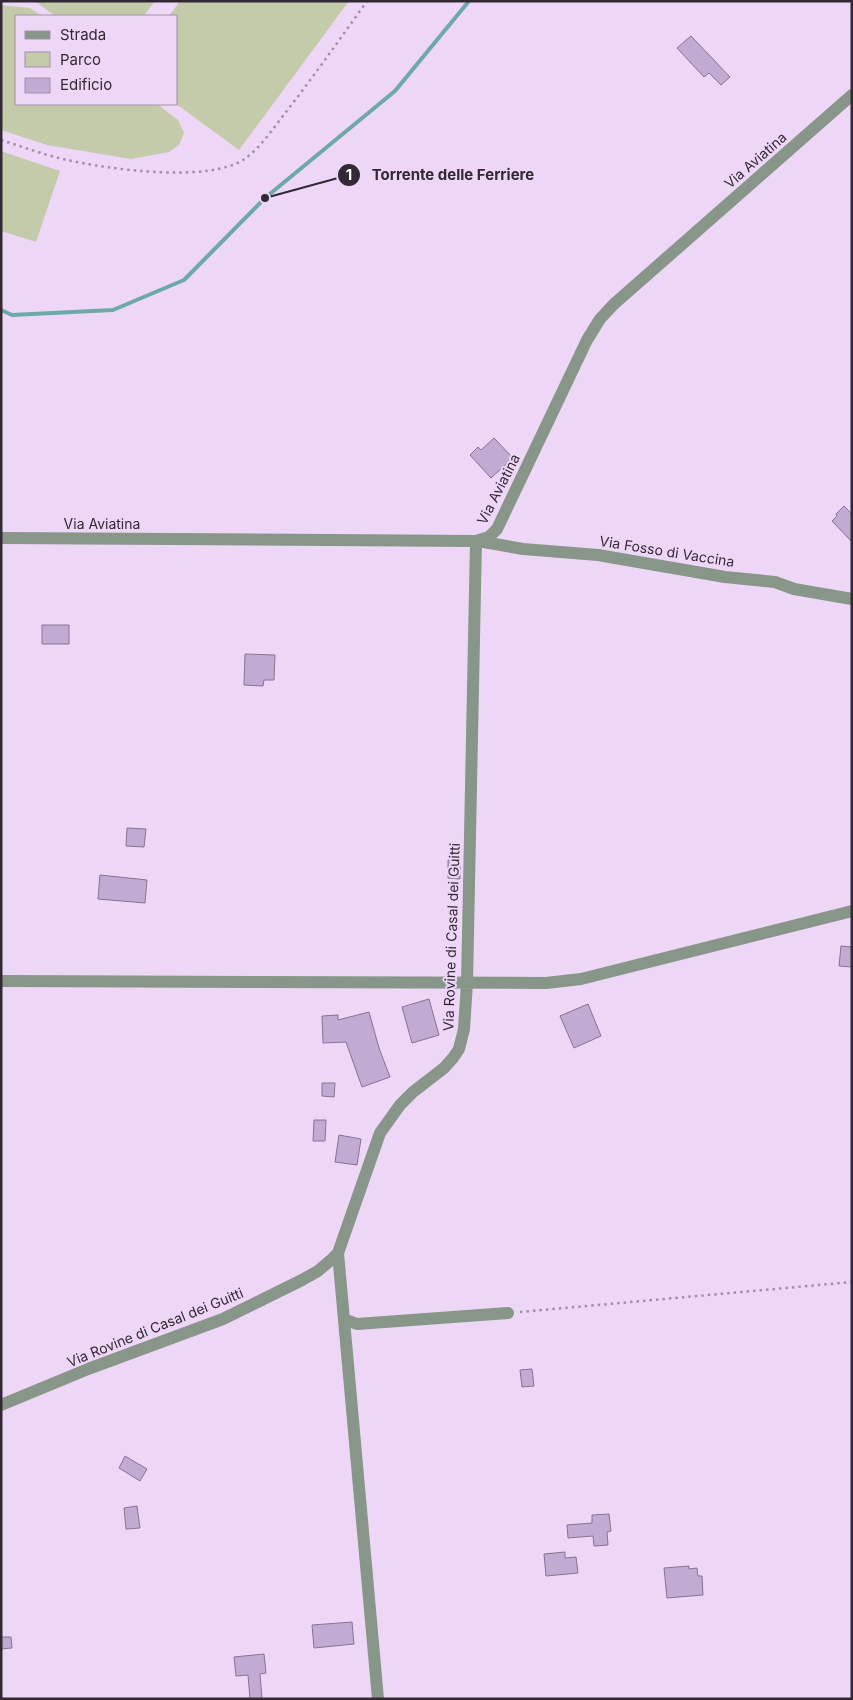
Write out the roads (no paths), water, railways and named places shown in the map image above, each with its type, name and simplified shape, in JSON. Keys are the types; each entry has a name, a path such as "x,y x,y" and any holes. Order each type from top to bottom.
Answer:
{"street":[{"name":"Via Aviatina","path":"1,538 476,540 489,537 497,528 587,340 600,319 614,304 852,95"},
{"name":"Via Fosso di Vaccina","path":"476,540 523,549 598,555 725,577 775,582 794,589 852,599"},
{"name":"Via Rovine di Casal dei Guitti","path":"1,1405 88,1369 223,1319 310,1276 338,1253 380,1133 400,1105 413,1092 444,1068 459,1049 464,1029 468,984 476,540"},
{"path":"1,980 538,984 580,978 852,911"},
{"path":"338,1253 378,1699"},
{"path":"344,1319 357,1324 508,1313"}],"waterway":[{"path":"1,310 12,315 113,310 184,280 265,198 395,91 469,1"}],"place":[{"name":"Torrente delle Ferriere","path":"265,198"}]}
